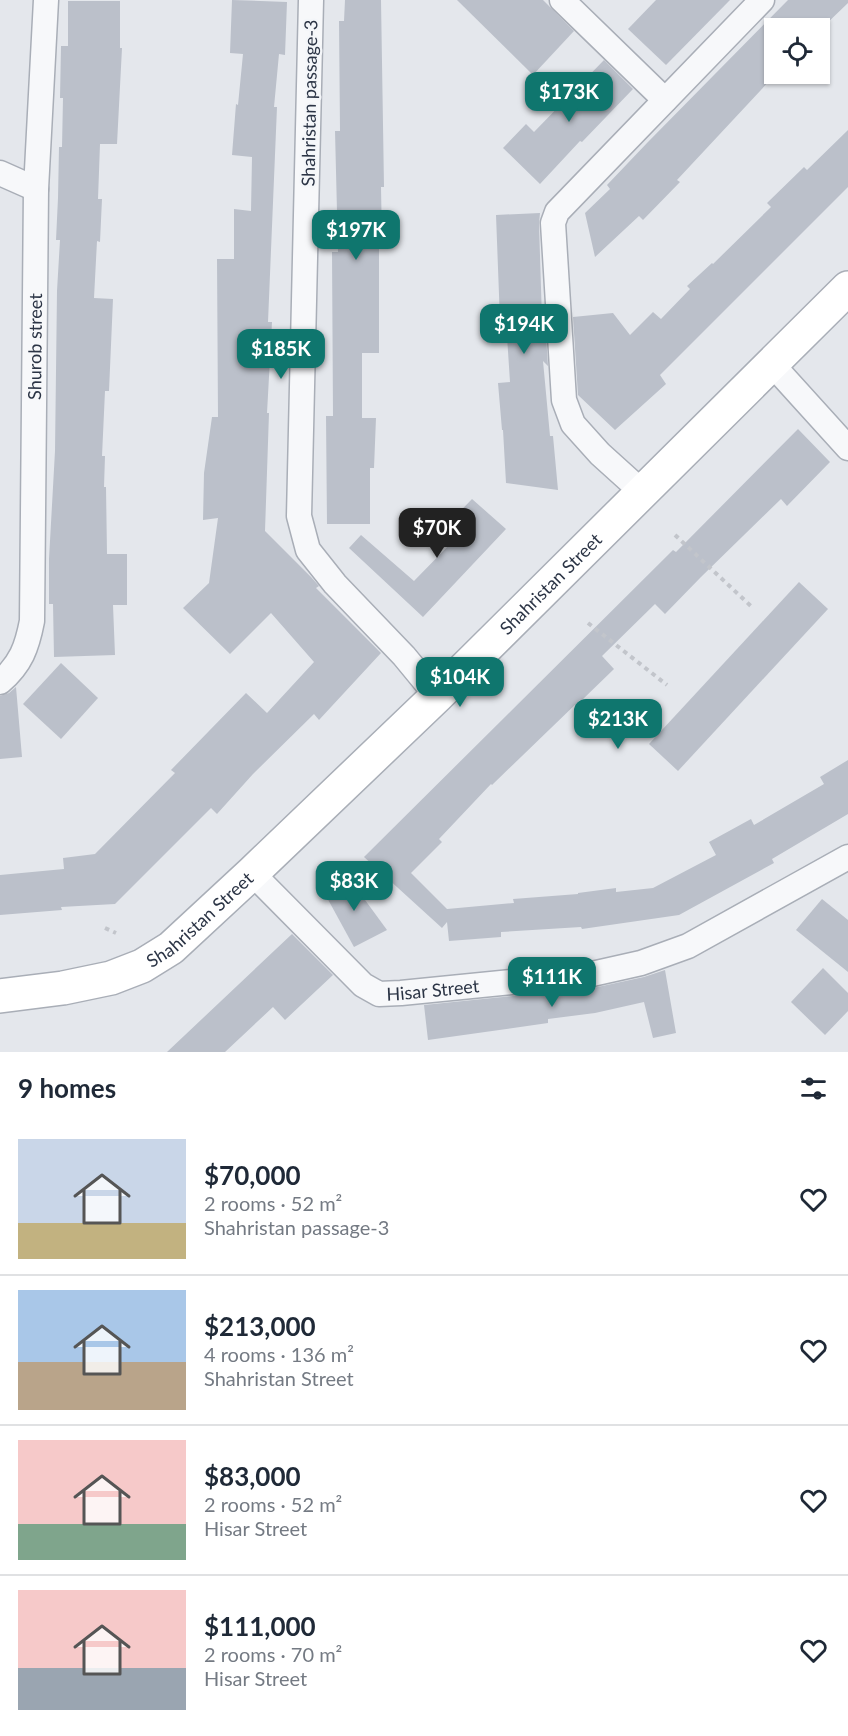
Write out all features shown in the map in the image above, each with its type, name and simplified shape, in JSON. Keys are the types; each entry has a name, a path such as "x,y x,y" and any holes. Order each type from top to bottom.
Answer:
{"main road":[{"name":"Shahristan Street","path":"0,996 87,984 111,978 142,966 171,948 436,696 848,288"}],"street":[{"name":"Shurob street","path":"0,682 12,672 27,646 32,621 36,189 46,0"},
{"name":"Shahristan passage-3","path":"311,0 299,516 308,550 335,585 404,656 436,696"},
{"path":"562,0 665,100"},
{"path":"641,491 600,454 573,424 564,400 553,223 557,212 762,0"},
{"path":"0,173 36,189"},
{"path":"771,363 848,448"},
{"name":"Hisar Street","path":"252,873 363,985 379,994 592,974 641,963 688,946 848,856"}],"path":[{"path":"675,535 753,608"},
{"path":"588,623 667,685"},
{"path":"105,928 116,933"}],"building":[{"path":"232,0 287,2 285,55 279,54 274,107 277,107 268,322 272,322 267,413 269,413 265,531 311,577 319,586 316,588 381,653 319,720 314,714 253,774 217,814 211,808 115,904 61,907 62,910 0,915 0,875 64,869 63,858 95,854 175,773 171,770 246,693 267,713 314,662 271,613 230,654 183,608 209,583 218,518 203,520 204,473 212,417 218,417 217,259 234,259 234,209 251,211 252,157 232,155 243,54 230,53"},
{"path":"345,0 381,0 384,187 381,187 382,240 379,240 379,353 362,353 362,418 376,418 374,468 370,468 370,524 327,524 326,416 333,416 332,252 338,252 335,131 340,131 339,21 344,21"},
{"path":"457,0 543,0 574,31 533,75"},
{"path":"656,0 730,0 666,65 628,29"},
{"path":"788,0 848,0 848,3 830,20 830,18 770,18"},
{"path":"68,1 120,1 120,48 122,48 117,144 100,144 98,199 102,199 94,298 113,299 109,391 105,391 102,456 105,456 107,554 127,554 127,605 113,605 115,655 54,657 53,604 49,604 49,559 55,451 60,240 56,240 59,147 62,147 61,46 68,46"},
{"path":"764,24 764,84 767,84 677,180 680,182 643,220 639,216 595,257 585,213 610,189 607,185"},
{"path":"604,60 633,89 540,184 503,148 526,124 534,132"},
{"path":"848,130 848,187 660,375 666,384 615,430 578,395 573,317 613,313 630,335 653,312 661,319 690,289 687,286 771,207 767,203 804,167 807,170"},
{"path":"540,213 542,320 545,320 548,366 543,361 558,490 506,483 498,383 510,382 506,321 500,321 496,215"},
{"path":"798,429 830,462 787,506 781,499 665,614 655,604 602,656 614,669 491,784 439,839 442,842 411,873 447,909 514,903 513,899 578,894 616,888 616,892 653,888 716,855 709,842 751,819 754,825 824,784 820,777 848,760 848,814 772,859 774,863 679,915 582,929 581,927 501,932 501,937 449,941 447,922 442,928 364,857 673,550 676,552"},
{"path":"472,499 506,529 423,617 349,548 361,535 414,581 454,540 443,529"},
{"path":"799,582 828,609 678,771 649,744"},
{"path":"61,663 98,698 61,739 23,704"},
{"path":"16,687 22,757 0,759 0,696"},
{"path":"346,874 387,930 354,947 325,894"},
{"path":"822,899 848,920 848,972 796,930"},
{"path":"292,934 333,975 285,1020 273,1007 225,1052 167,1052"},
{"path":"823,968 848,993 848,1011 825,1035 791,1002"},
{"path":"665,970 676,1033 653,1038 644,1002 595,1013 548,1019 548,1023 428,1040 424,1005 593,988"}]}
